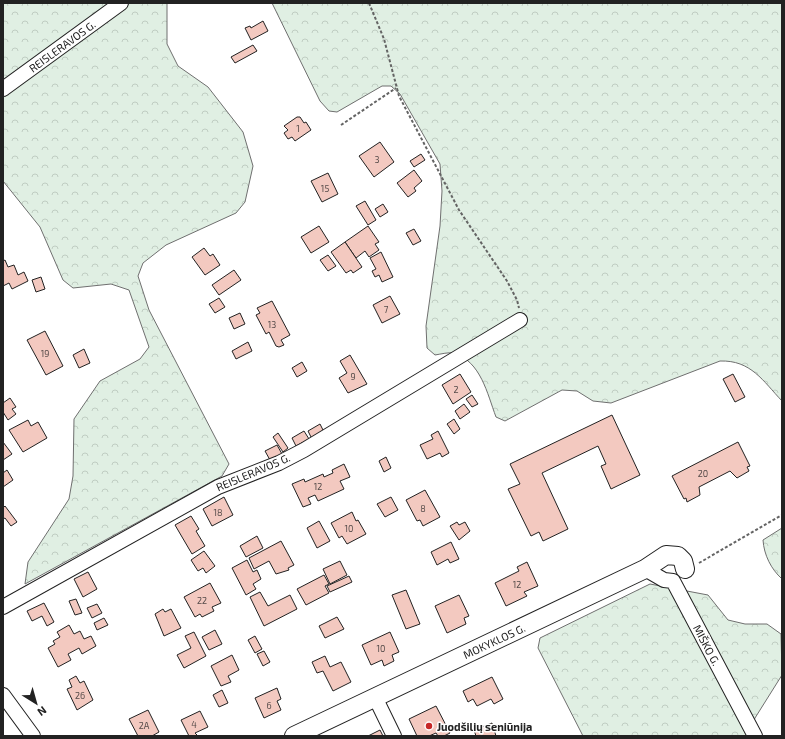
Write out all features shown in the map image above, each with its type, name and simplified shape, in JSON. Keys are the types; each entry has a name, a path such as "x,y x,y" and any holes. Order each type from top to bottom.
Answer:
{"main road":[{"name":"MOKYKLOS G.","path":"294,736 646,569 666,555 673,554 678,556 683,561 679,575"}],"street":[{"name":"REISLERAVOS G.","path":"3,89 121,3"},
{"name":"REISLERAVOS G.","path":"3,607 218,487 279,463 304,450 520,320"},
{"path":"646,569 664,580 679,575"},
{"name":"MIŠKO G.","path":"679,575 755,736"},
{"path":"3,696 33,736"},
{"path":"375,697 394,736"}],"path":[{"path":"369,3 384,39 396,88 459,210 507,281 517,300 520,320"},
{"path":"341,125 396,88"},
{"path":"679,575 782,515"}],"green space":[{"path":"3,3 167,3 167,44 178,66 208,87 243,132 253,166 245,202 236,213 166,245 143,263 138,276 149,310 229,464 222,476 25,584 28,562 69,499 73,476 74,419 100,381 140,359 149,347 129,290 111,284 73,288 63,280 40,227 3,181"},
{"path":"272,3 782,3 782,401 756,373 740,364 720,361 611,403 593,401 577,391 562,390 505,421 496,417 482,379 471,363 454,353 435,355 427,348 426,326 440,226 442,191 440,164 400,94 391,86 382,86 337,112 329,111 320,101"},
{"path":"782,528 782,579 769,561 763,540"},
{"path":"650,584 708,595 728,620 745,624 767,624 781,634 782,675 755,718 747,736 583,736 538,648 540,638"}],"building":[{"path":"263,21 268,31 251,40 245,28 250,26 251,28"},
{"path":"253,45 257,51 235,63 231,57"},
{"path":"297,117 300,117 304,123 306,122 311,130 295,141 292,137 288,139 284,133 288,130 284,126"},
{"path":"380,142 394,162 374,177 359,156"},
{"path":"421,154 425,160 414,167 410,161"},
{"path":"414,170 422,181 414,188 416,191 408,197 397,183"},
{"path":"328,173 338,194 322,202 311,181"},
{"path":"365,201 376,220 368,225 356,206"},
{"path":"383,204 388,212 380,217 375,209"},
{"path":"319,226 329,242 311,253 301,237"},
{"path":"368,226 379,242 375,244 379,250 369,257 365,251 356,258 345,242"},
{"path":"414,229 421,241 413,245 406,233"},
{"path":"345,242 362,267 353,273 351,270 346,273 331,252"},
{"path":"204,248 210,256 213,254 220,265 205,275 192,257"},
{"path":"381,252 393,277 382,282 379,275 375,277 372,271 376,269 370,258"},
{"path":"328,255 336,266 328,271 320,260"},
{"path":"5,260 8,267 14,265 18,275 24,272 28,281 12,289 9,283 3,286 3,261"},
{"path":"234,270 241,280 219,295 212,285"},
{"path":"41,277 45,289 36,292 32,280"},
{"path":"390,296 400,314 382,323 373,305"},
{"path":"219,298 225,307 215,313 209,304"},
{"path":"272,301 290,335 281,340 284,345 279,347 276,346 269,332 266,334 256,315 260,313 257,308"},
{"path":"240,313 245,324 234,329 229,318"},
{"path":"45,331 63,366 46,375 27,340"},
{"path":"248,342 252,351 236,359 232,351"},
{"path":"84,349 90,363 79,368 73,355"},
{"path":"350,355 367,384 348,393 339,378 347,373 340,361"},
{"path":"302,362 307,371 297,377 292,368"},
{"path":"460,374 471,392 453,404 442,385"},
{"path":"733,374 745,397 735,402 723,379"},
{"path":"472,395 478,404 472,407 466,399"},
{"path":"10,398 16,407 12,409 16,414 8,420 3,412 3,403"},
{"path":"464,404 470,412 460,419 455,411"},
{"path":"612,415 640,475 611,489 601,466 606,464 598,446 542,473 568,529 543,541 539,532 531,536 508,489 520,484 510,464"},
{"path":"454,419 460,429 454,434 447,424"},
{"path":"28,420 31,426 38,422 47,438 23,452 9,430"},
{"path":"320,424 324,432 312,439 308,431"},
{"path":"304,431 309,439 296,446 292,438"},
{"path":"438,431 449,453 442,457 440,453 427,459 420,445 433,439 431,435"},
{"path":"278,433 288,448 283,452 273,437"},
{"path":"3,442 12,454 3,460"},
{"path":"738,442 750,466 747,467 749,471 737,478 730,471 699,487 700,495 687,502 672,476"},
{"path":"277,445 282,454 270,460 265,451"},
{"path":"386,457 391,468 384,472 379,461"},
{"path":"344,464 350,477 340,481 344,489 318,501 315,495 308,498 311,504 303,507 292,484 304,479 305,482 323,474 324,477 333,473 332,470"},
{"path":"7,470 13,480 3,487 3,473"},
{"path":"425,490 440,517 423,526 420,520 417,521 406,500"},
{"path":"224,497 233,515 212,526 203,509"},
{"path":"391,497 398,510 385,517 377,504"},
{"path":"5,506 17,522 11,526 5,518 3,519 3,508"},
{"path":"352,512 356,521 358,520 366,534 347,544 342,536 339,538 331,523"},
{"path":"191,516 199,529 196,531 205,546 192,554 175,525"},
{"path":"319,521 330,541 317,548 307,528"},
{"path":"457,522 459,525 465,522 470,531 459,540 450,526"},
{"path":"257,536 263,548 246,557 240,546"},
{"path":"281,541 294,565 288,568 289,570 276,574 269,561 254,569 249,558"},
{"path":"451,542 459,559 450,563 448,559 437,565 431,552"},
{"path":"204,551 215,566 206,573 203,568 198,571 191,560"},
{"path":"247,560 253,572 257,570 261,579 253,584 256,589 246,595 232,568"},
{"path":"340,561 347,575 330,584 323,569"},
{"path":"527,562 538,586 524,592 527,596 506,606 495,583 519,571 517,567"},
{"path":"88,572 97,589 83,597 74,579"},
{"path":"324,575 329,584 325,586 329,593 306,605 297,589"},
{"path":"349,576 352,582 330,592 327,586"},
{"path":"210,583 221,603 212,607 214,611 202,617 200,614 195,617 184,597"},
{"path":"406,590 420,624 406,629 392,595"},
{"path":"260,592 268,606 290,595 297,609 264,626 250,597"},
{"path":"459,595 469,616 464,618 466,624 447,633 435,606"},
{"path":"76,599 82,613 75,615 69,601"},
{"path":"44,603 54,622 47,626 42,616 32,621 27,611"},
{"path":"97,604 102,613 92,618 87,608"},
{"path":"163,609 165,612 171,609 181,628 164,636 155,614"},
{"path":"337,617 344,629 325,638 319,626"},
{"path":"104,618 108,625 97,630 94,623"},
{"path":"69,625 74,634 80,631 84,639 91,636 96,646 82,654 79,648 68,654 71,660 58,667 48,648 55,644 53,641 60,637 57,632"},
{"path":"215,630 222,644 209,650 202,637"},
{"path":"194,632 206,656 184,668 177,655 191,648 185,636"},
{"path":"390,632 399,652 392,655 394,661 384,666 382,660 371,665 362,645"},
{"path":"255,636 262,649 255,653 248,640"},
{"path":"264,651 270,662 263,666 257,654"},
{"path":"232,655 239,670 228,676 231,682 221,686 211,666"},
{"path":"325,656 330,667 341,662 351,682 333,691 323,671 317,673 312,662"},
{"path":"76,676 80,683 84,681 93,700 77,710 67,689 72,687 69,680"},
{"path":"492,677 503,699 494,704 491,699 477,706 473,699 468,702 463,691"},
{"path":"277,688 281,699 277,701 281,710 264,718 255,698"},
{"path":"222,690 228,703 219,707 213,695"},
{"name":"Juodšilių seniūnija","path":"436,706 450,733 444,736 438,736 436,733 429,736 417,736 409,719"},
{"path":"148,710 159,732 152,736 138,736 129,719"},
{"path":"200,711 208,727 195,733 197,735 195,736 189,736 181,720"},
{"path":"492,723 496,736 476,736 474,730"},
{"path":"380,730 383,736 368,736"}],"place":[{"name":"Juodšilių seniūnija","path":"429,726"}]}
